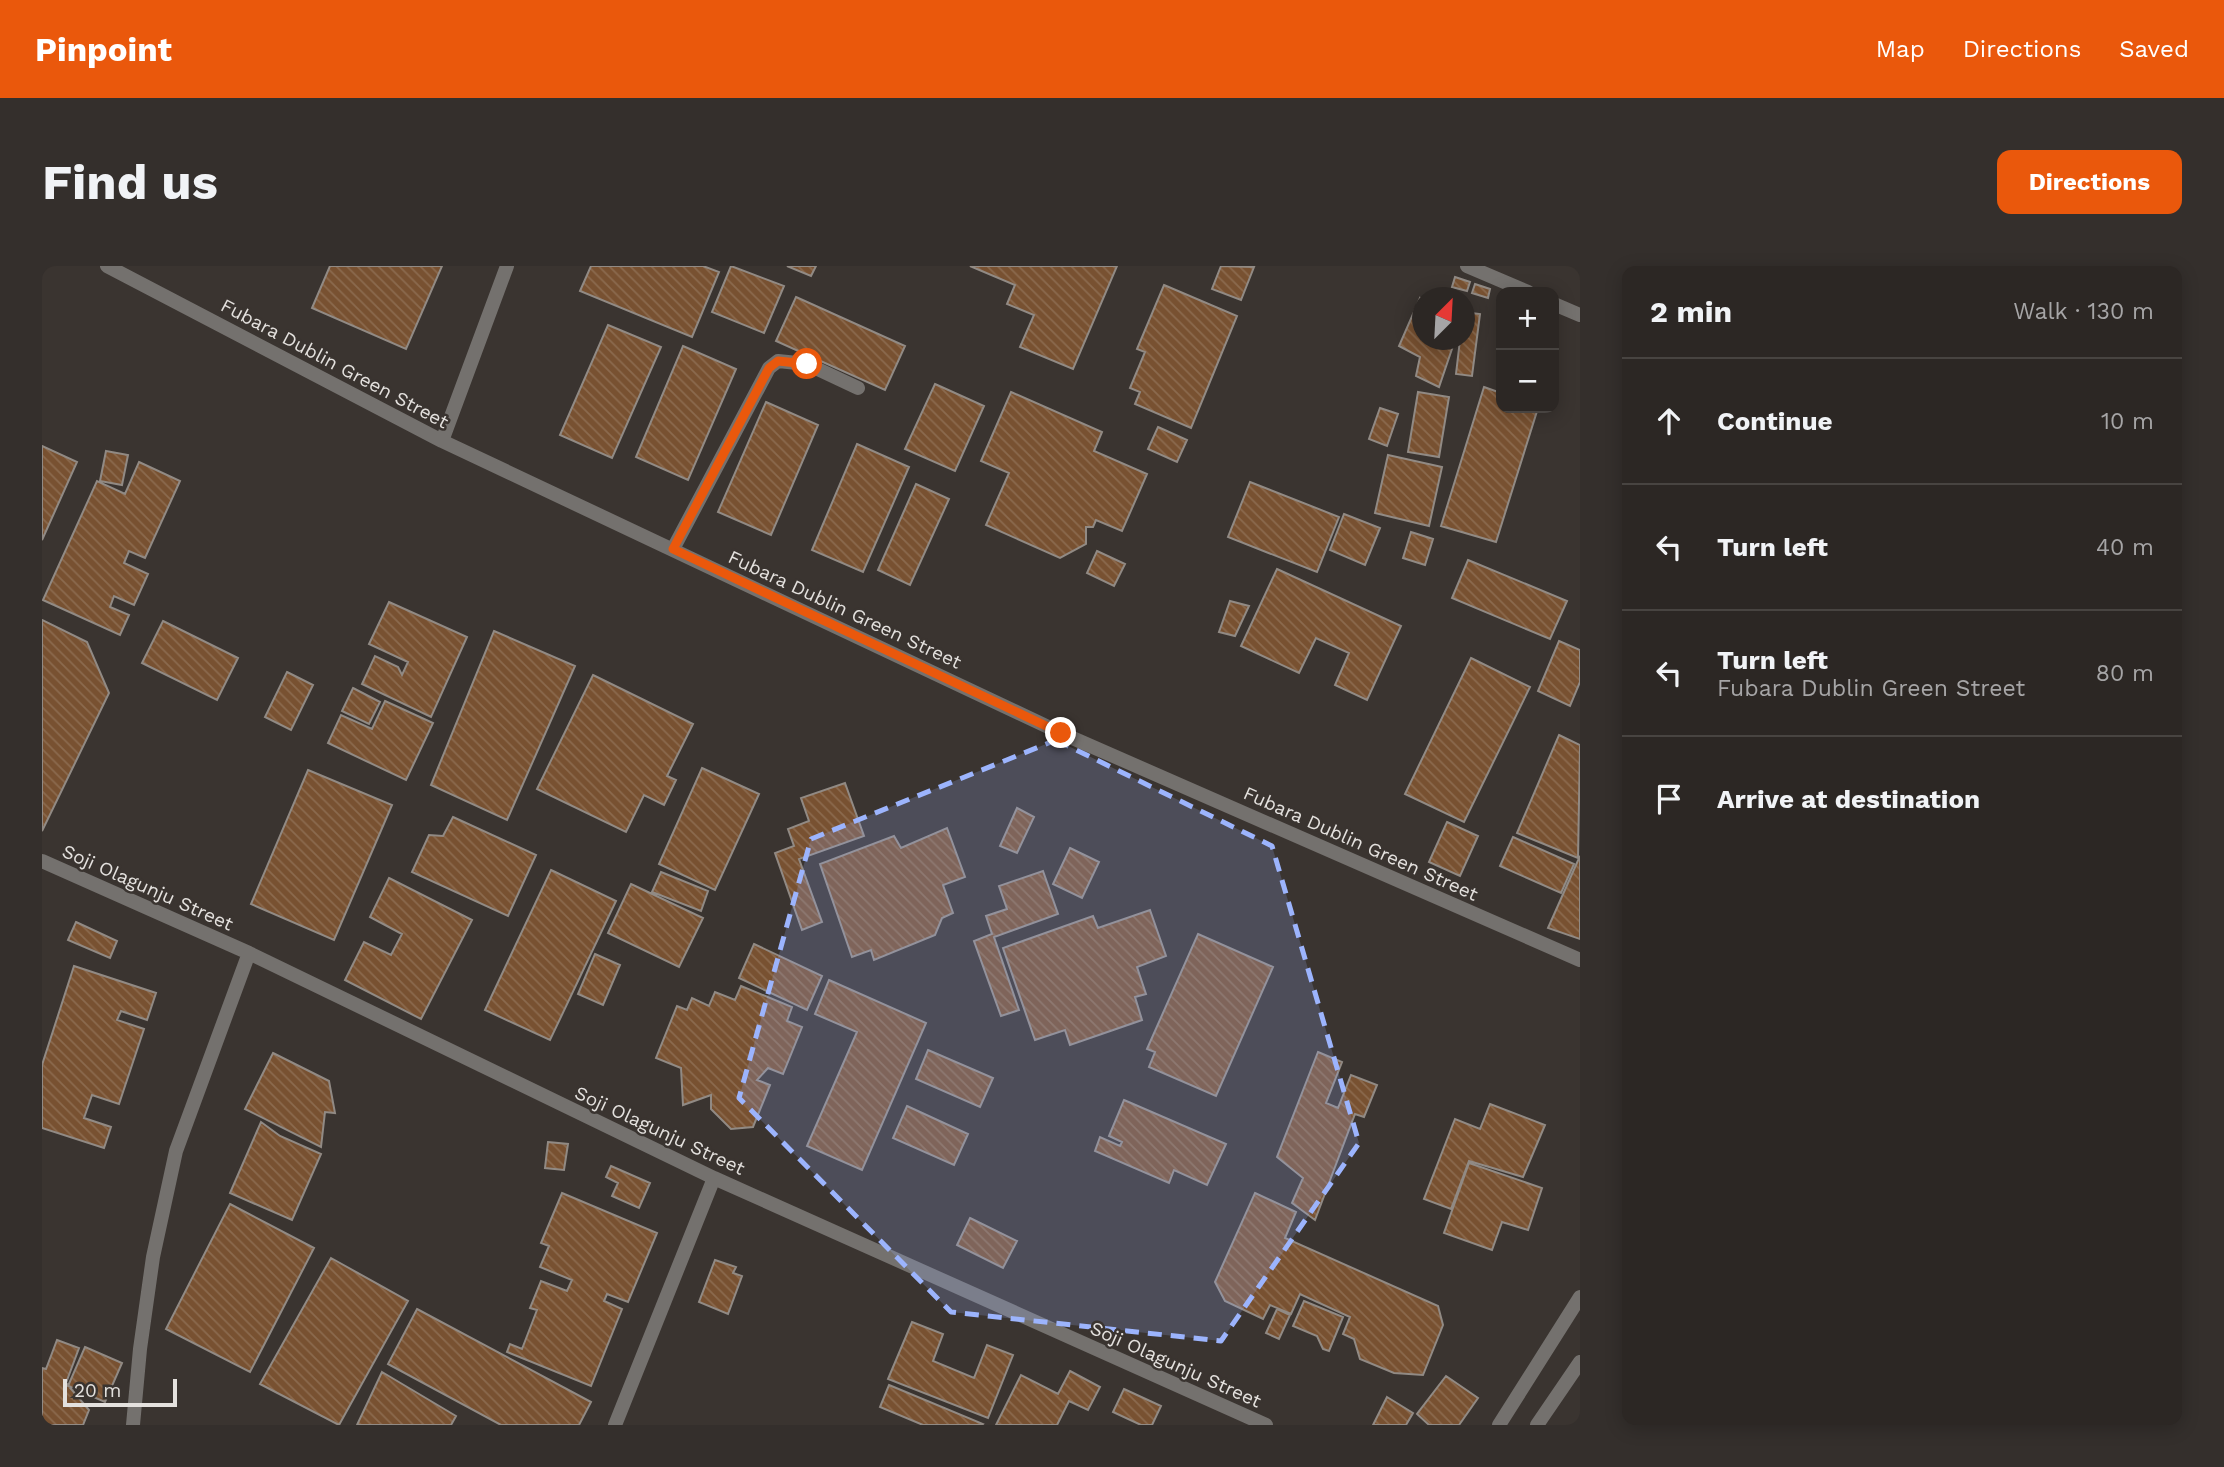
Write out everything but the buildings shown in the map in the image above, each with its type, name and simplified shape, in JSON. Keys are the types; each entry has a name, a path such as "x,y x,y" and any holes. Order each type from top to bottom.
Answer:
{"street":[{"name":"Fubara Dublin Green Street","path":"107,266 442,441 1061,733 1580,960"},
{"path":"442,441 508,266"},
{"path":"1467,266 1516,287"},
{"path":"1559,305 1580,315"},
{"path":"673,549 769,368 778,361 807,364 858,388"},
{"name":"Soji Olagunju Street","path":"42,861 249,953 714,1178 1266,1425"},
{"path":"133,1425 153,1257 176,1151 249,953"},
{"path":"615,1425 714,1178"},
{"path":"1499,1425 1580,1297"},
{"path":"1537,1425 1580,1362"}],"highlighted area":[{"path":"1056,740 1272,846 1359,1143 1221,1341 951,1312 739,1098 811,839"}],"route":[{"path":"807,364 778,361 769,368 673,549 1061,733"}]}
